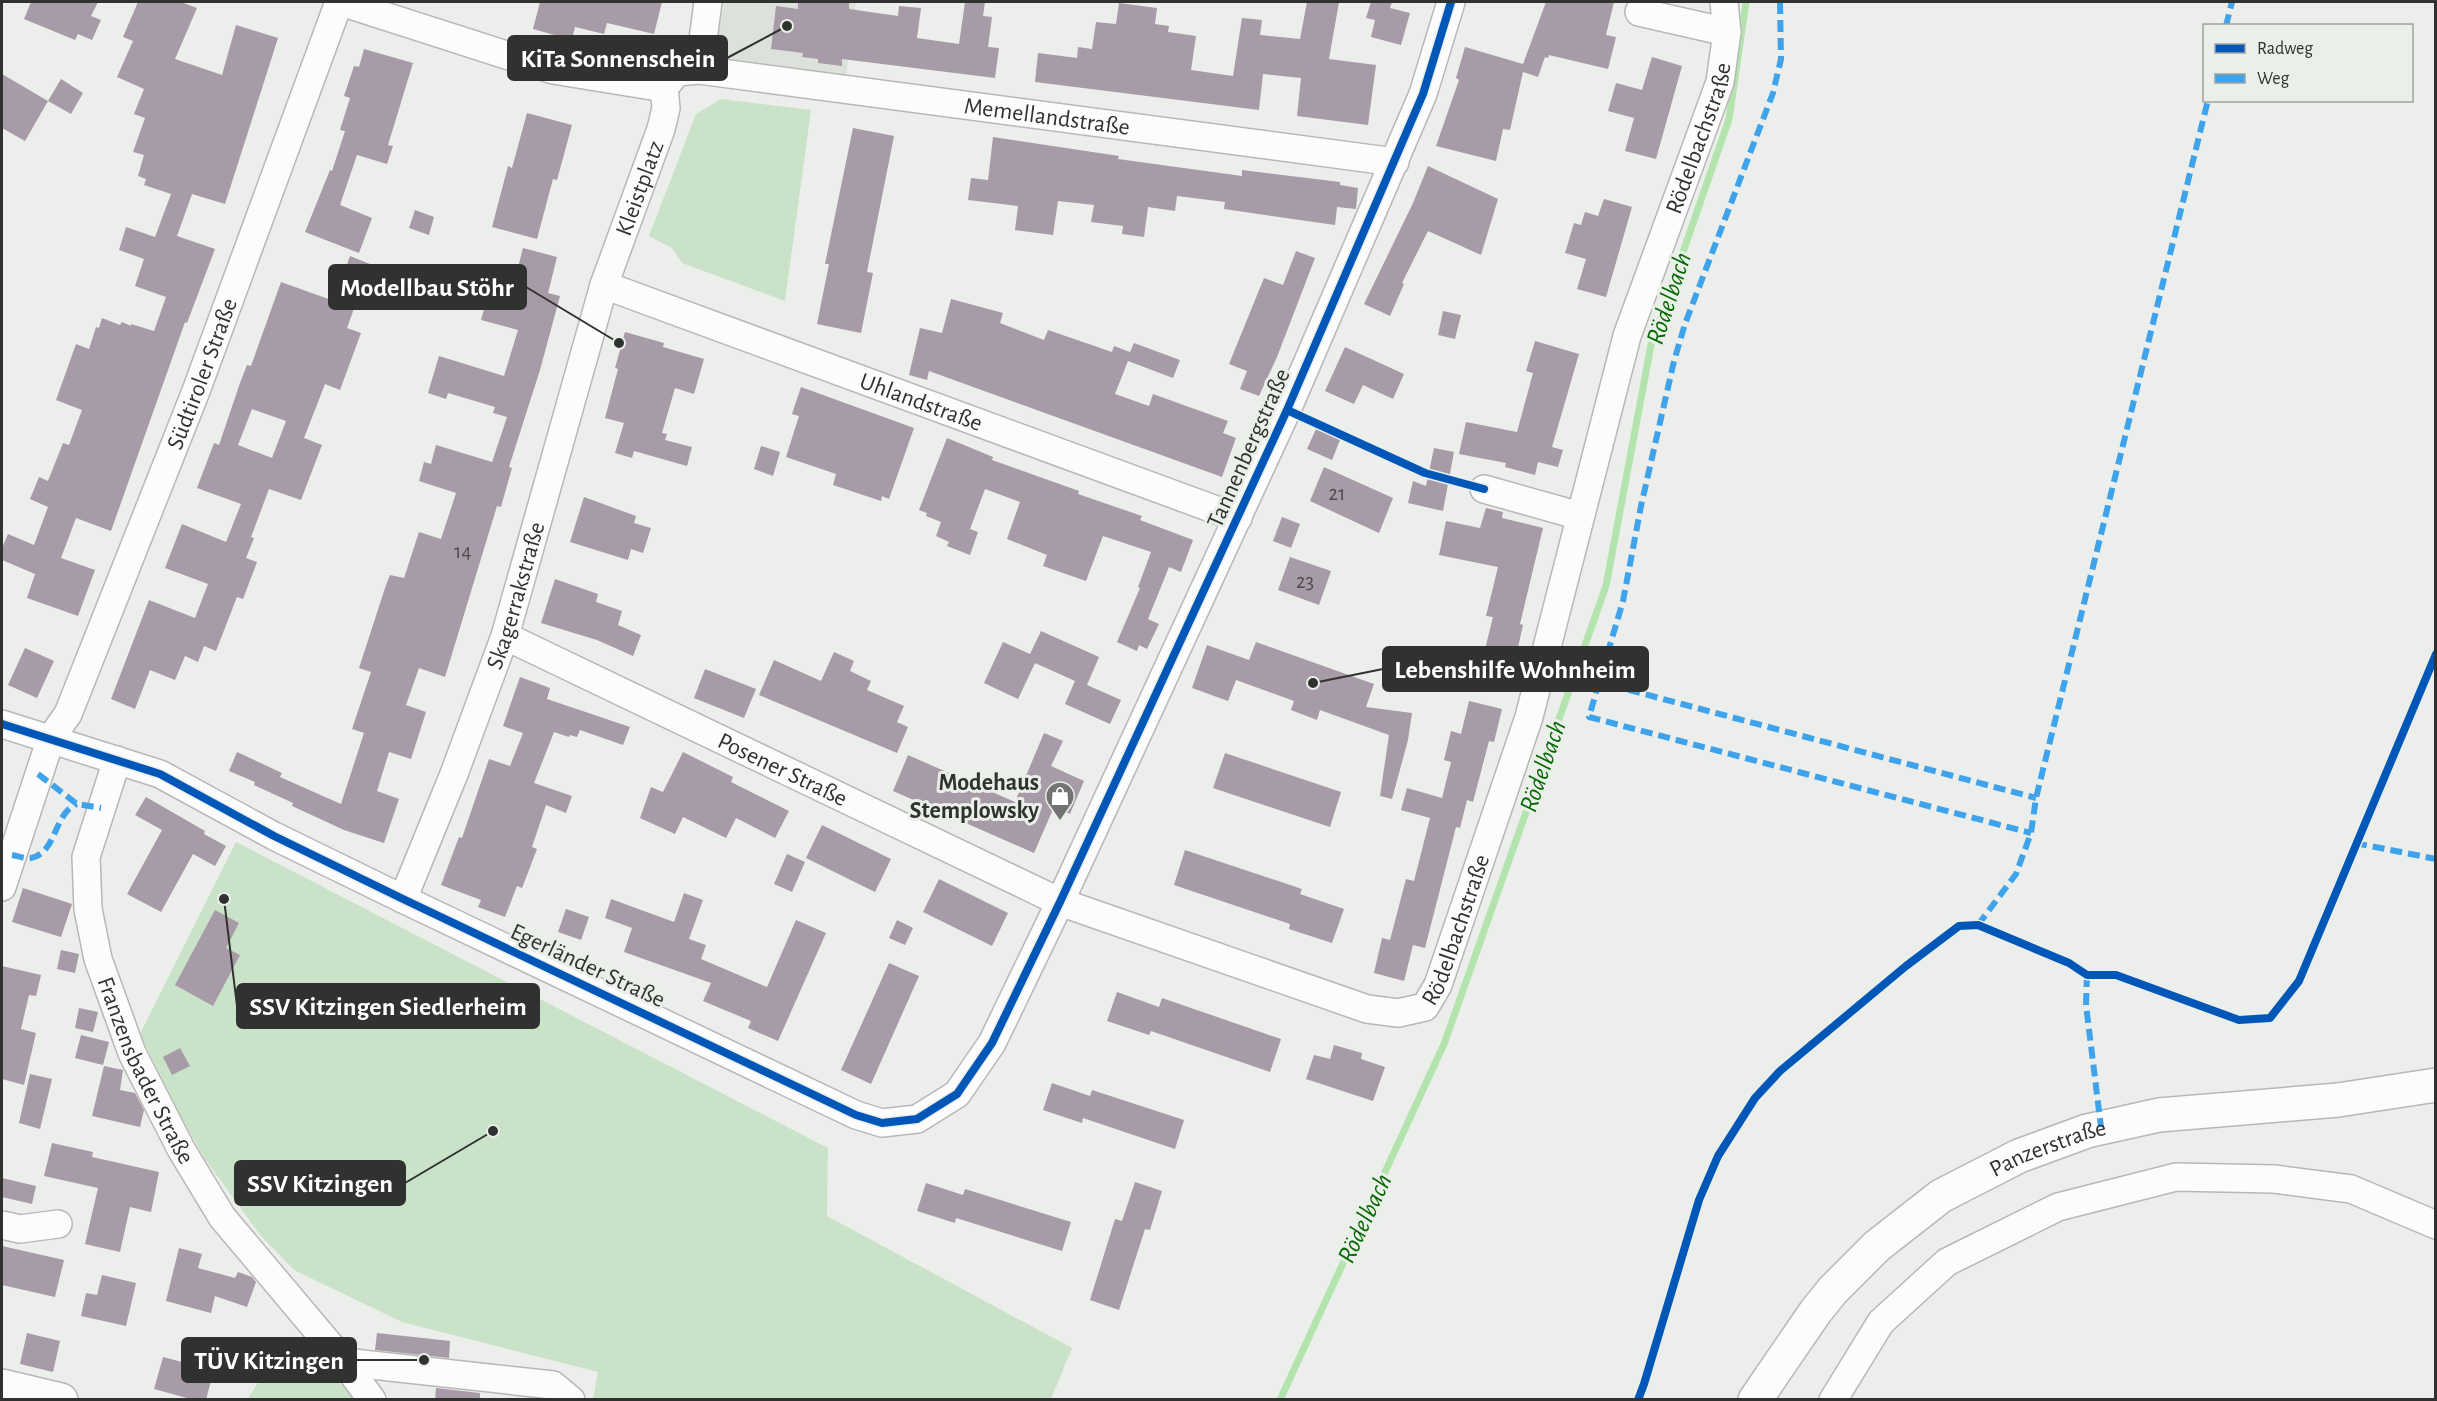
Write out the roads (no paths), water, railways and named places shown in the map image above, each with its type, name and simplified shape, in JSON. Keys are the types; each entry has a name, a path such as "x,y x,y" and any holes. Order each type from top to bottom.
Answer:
{"main road":[{"name":"Panzerstraße","path":"1755,1400 1816,1311 1833,1290 1877,1246 1941,1196 2019,1156 2087,1131 2159,1115 2338,1100 2436,1085"},
{"path":"2,1386 61,1400"}],"street":[{"path":"340,2 553,70 664,88 677,72 699,70 708,2"},
{"name":"Südtiroler Straße","path":"2,886 51,738 68,714 196,391 340,2"},
{"name":"Tannenbergstraße","path":"1060,902 1238,518 1395,162 1423,94 1450,2"},
{"name":"Rödelbachstraße","path":"1060,902 1367,1009 1398,1013 1425,1007 1438,985 1529,717 1628,336 1720,82 1726,32 1724,2"},
{"name":"Rödelbachstraße","path":"1639,12 1726,32"},
{"name":"Memellandstraße","path":"699,70 1395,162"},
{"name":"Kleistplatz","path":"604,285 661,129 666,108 664,88"},
{"name":"Uhlandstraße","path":"604,285 1238,518"},
{"name":"Skagerrakstraße","path":"404,899 454,774 505,636 604,285"},
{"path":"1484,489 1580,516"},
{"name":"Posener Straße","path":"505,636 1060,902"},
{"name":"Egerländer Straße","path":"2,724 160,774 274,836 404,899 847,1110 882,1122 917,1119 957,1094 992,1043 1060,902"},
{"name":"Franzensbader Straße","path":"117,760 86,857 88,909 98,959 132,1053 181,1149 222,1216 344,1362 372,1400"},
{"path":"1833,1400 1881,1322 1947,1262 2058,1207 2175,1177 2274,1179 2350,1189 2436,1225"},
{"path":"2,1225 20,1229 58,1224"},
{"path":"344,1362 553,1385 571,1400"}],"waterway":[{"name":"Rödelbach","path":"1280,1400 1444,1044 1606,586 1651,345 1729,119 1746,2"}],"place":[{"name":"KiTa Sonnenschein","path":"787,26"},
{"name":"Modellbau Stöhr","path":"619,343"},
{"name":"Lebenshilfe Wohnheim","path":"1313,683"},
{"name":"Modehaus Stemplowsky","path":"1060,822"},
{"name":"SSV Kitzingen Siedlerheim","path":"224,899"},
{"name":"SSV Kitzingen","path":"493,1131"},
{"name":"TÜV Kitzingen","path":"424,1360"}]}
